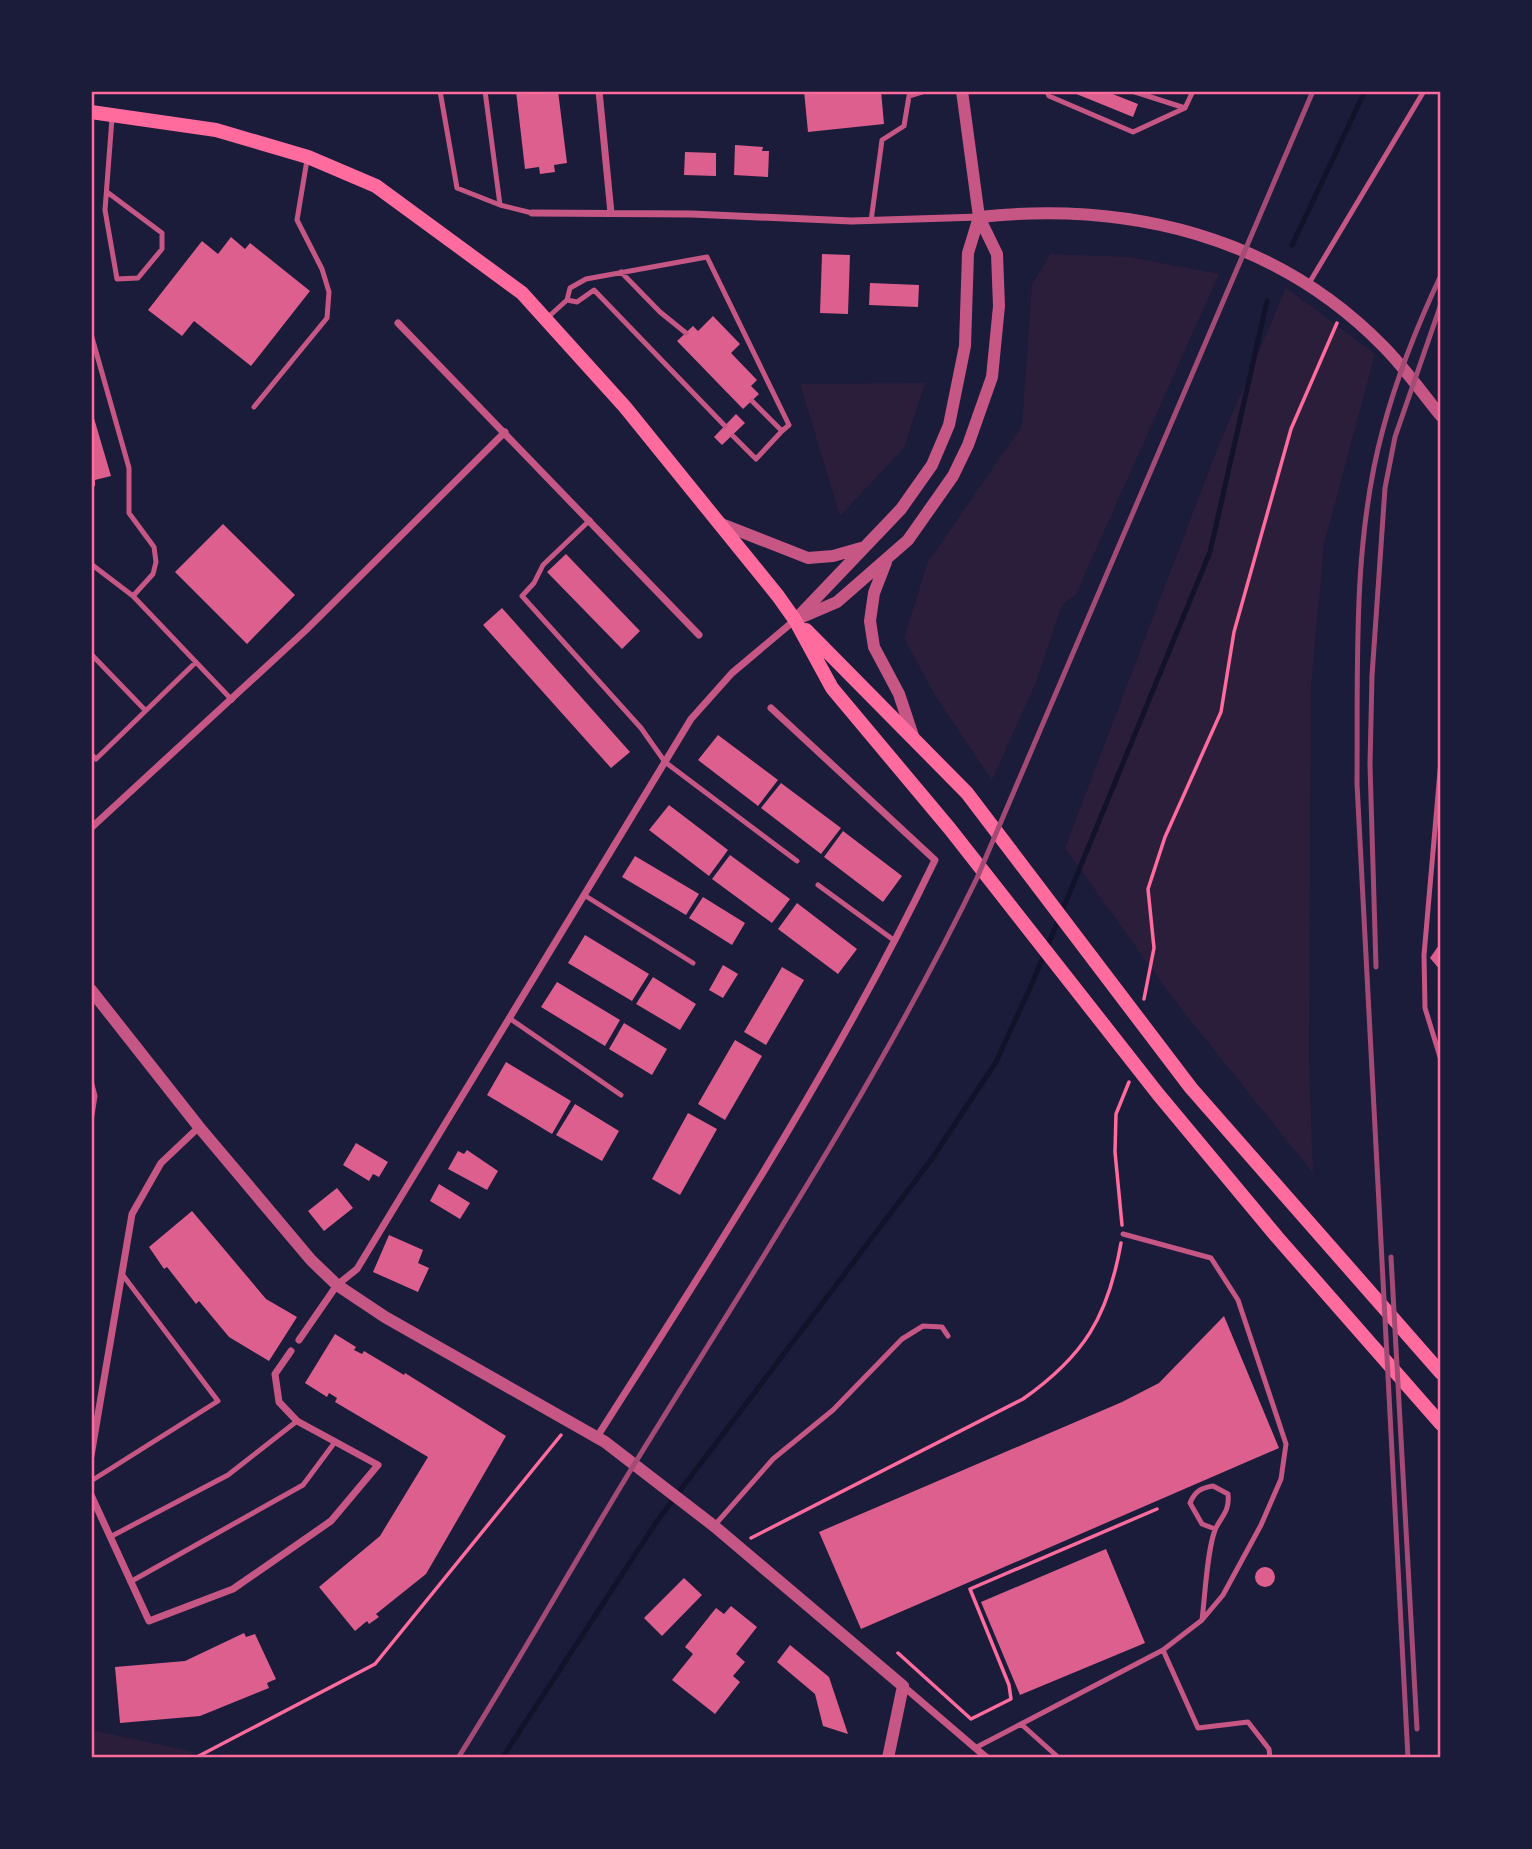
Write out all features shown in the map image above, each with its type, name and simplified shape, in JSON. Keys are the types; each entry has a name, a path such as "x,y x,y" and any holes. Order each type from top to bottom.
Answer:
{"main road":[{"path":"91,112 216,130 308,157 376,186 522,293 625,407 796,620 967,793 1191,1088 1441,1373"},
{"path":"796,620 832,688 950,829 1158,1094 1277,1237 1441,1424"}],"street":[{"path":"599,91 611,213"},
{"path":"796,620 837,602 908,540 953,476 968,445 992,377 999,306 997,254 979,217 962,91"},
{"path":"532,213 871,221 1060,212 1097,214 1138,221 1246,250 1308,285 1343,310 1383,345 1441,416"},
{"path":"299,1340 338,1285 357,1269 691,719 732,673 796,620 901,509 932,466 948,425 965,346 968,253 979,217"},
{"path":"398,323 699,635"},
{"path":"91,828 232,701 505,432"},
{"path":"719,523 808,558 833,556 865,547"},
{"path":"887,560 874,593 870,621 874,647 899,694 914,740"},
{"path":"597,1437 715,1247 895,941 935,860 771,708"},
{"path":"91,990 199,1127 311,1260 338,1285 385,1317 597,1437 714,1526 988,1758"},
{"path":"91,1456 132,1214 161,1163 199,1127"},
{"path":"91,1495 108,1538 149,1621 233,1588 331,1521 378,1465 297,1421 279,1402 275,1374 291,1351"},
{"path":"888,1758 904,1686"}],"lane":[{"path":"440,91 454,183 472,196 532,213"},
{"path":"485,91 499,205"},
{"path":"871,221 882,140 904,126 909,96 925,91"},
{"path":"1047,91 1049,96 1133,132 1185,108 1193,91"},
{"path":"1132,91 1185,108"},
{"path":"1308,285 1424,91"},
{"path":"107,192 162,233 162,249 138,278 117,279 105,210 113,114"},
{"path":"254,407 327,318 329,292 322,269 297,220 308,157"},
{"path":"546,320 567,300 570,288 586,279 707,257 789,425 756,459 733,436"},
{"path":"621,272 660,312 686,333"},
{"path":"567,300 577,302 594,290 725,426"},
{"path":"91,334 129,468 129,513 154,547 153,575 133,596"},
{"path":"752,401 782,431"},
{"path":"590,520 542,565 534,583 522,596 641,729 665,762 797,861"},
{"path":"91,564 133,596 232,701"},
{"path":"91,654 145,710"},
{"path":"91,754 96,759 196,662"},
{"path":"1441,760 1424,955 1425,1007 1441,1060"},
{"path":"818,885 895,941"},
{"path":"584,895 693,963"},
{"path":"509,1018 621,1095"},
{"path":"91,1081 95,1096 91,1121"},
{"path":"975,1748 1163,1650 1202,1620 1223,1595 1261,1525 1281,1479 1286,1444 1238,1300 1211,1258 1123,1234"},
{"path":"91,1481 218,1401 122,1275"},
{"path":"714,1526 773,1459 833,1410 902,1339 923,1326 942,1327 948,1336"},
{"path":"108,1538 228,1475 297,1421"},
{"path":"130,1582 303,1485 335,1442"},
{"path":"1202,1620 1215,1529 1226,1516 1229,1504 1228,1494 1213,1486 1202,1488 1194,1494 1191,1503 1202,1524 1215,1529"},
{"path":"1163,1650 1198,1728 1248,1722 1269,1749 1270,1758"},
{"path":"1021,1724 1059,1758"}],"path":[{"path":"1145,995 1154,948 1148,889 1165,837 1221,712 1234,632 1291,429 1343,310"},
{"path":"737,1545 1023,1399 1057,1375 1092,1334 1116,1271 1123,1234 1117,1188 1116,1114 1131,1074"},
{"path":"195,1758 375,1664 570,1422"},
{"path":"898,1653 971,1719 1011,1699 1009,1685 970,1588 1157,1509"}],"shaded area":[{"path":"1050,254 1130,257 1219,274 1076,594 1062,605 1036,682 992,780 936,697 904,638 928,562 1022,426 1032,285"},
{"path":"1286,288 1375,354 1324,544 1311,686 1309,1059 1313,1173 1175,1001 1065,848 1218,447"},
{"path":"925,383 904,448 840,516 800,384"},
{"path":"91,1730 195,1752 180,1758 91,1758"}],"building":[{"path":"516,91 558,91 567,163 554,165 555,172 540,174 539,167 525,169"},
{"path":"804,91 881,91 884,124 808,132"},
{"path":"1069,91 1105,91 1138,104 1133,117"},
{"path":"735,145 763,147 762,151 769,151 768,177 734,175"},
{"path":"685,152 716,153 716,176 684,175"},
{"path":"231,237 245,249 250,243 310,291 251,366 194,321 182,336 148,310 202,241 218,254"},
{"path":"822,254 850,255 848,314 820,313"},
{"path":"870,283 919,285 918,307 869,305"},
{"path":"713,316 740,344 731,353 757,380 751,386 759,394 743,409 677,341 693,326 698,331"},
{"path":"91,408 111,476 95,480 95,486 91,487"},
{"path":"736,414 745,423 722,445 714,437"},
{"path":"223,524 295,595 247,644 175,572"},
{"path":"566,554 640,631 622,649 547,572"},
{"path":"502,608 630,752 611,768 483,625"},
{"path":"718,735 778,780 758,806 698,760"},
{"path":"781,783 841,828 821,854 761,808"},
{"path":"669,805 728,850 709,876 649,830"},
{"path":"843,831 902,876 883,902 824,857"},
{"path":"730,855 790,899 772,923 712,879"},
{"path":"635,856 699,894 686,915 622,877"},
{"path":"703,897 745,923 732,945 689,918"},
{"path":"797,903 857,949 838,974 778,929"},
{"path":"585,935 649,974 632,1001 568,963"},
{"path":"1441,942 1441,971 1430,958"},
{"path":"723,965 738,974 723,998 709,990"},
{"path":"782,967 804,980 766,1045 744,1032"},
{"path":"653,977 696,1004 680,1030 636,1004"},
{"path":"557,982 620,1020 605,1046 541,1007"},
{"path":"624,1023 667,1049 652,1075 609,1049"},
{"path":"735,1040 762,1056 725,1120 698,1104"},
{"path":"506,1062 571,1101 552,1134 487,1095"},
{"path":"575,1104 619,1131 602,1161 556,1135"},
{"path":"688,1113 717,1129 680,1195 652,1179"},
{"path":"356,1143 388,1162 379,1177 373,1174 369,1181 343,1165"},
{"path":"467,1150 498,1171 487,1190 448,1169 458,1151 464,1154"},
{"path":"439,1184 470,1203 460,1219 430,1201"},
{"path":"337,1188 353,1208 324,1231 308,1211"},
{"path":"192,1211 266,1299 297,1317 269,1361 229,1337 199,1301 196,1304 167,1267 164,1269 149,1247"},
{"path":"389,1235 423,1250 418,1263 429,1268 418,1292 373,1272"},
{"path":"1224,1316 1279,1448 861,1629 819,1532 1122,1402 1159,1383"},
{"path":"335,1334 356,1347 354,1350 362,1354 364,1351 404,1375 405,1373 506,1436 426,1574 376,1614 379,1617 369,1624 367,1621 355,1631 319,1587 380,1536 428,1457 335,1402 337,1398 329,1393 327,1397 305,1383"},
{"path":"1106,1549 1145,1643 1020,1695 981,1602"},
{"path":"1261,1567 1269,1567 1275,1577 1269,1587 1261,1587 1255,1581 1255,1573"},
{"path":"684,1578 702,1595 662,1636 644,1618"},
{"path":"731,1606 757,1627 736,1654 745,1662 733,1676 740,1682 715,1714 672,1680 693,1654 685,1647 716,1608 724,1614"},
{"path":"244,1633 246,1637 255,1634 276,1679 267,1683 269,1688 200,1716 120,1723 115,1667 185,1661"},
{"path":"790,1645 829,1677 848,1734 823,1726 815,1694 777,1662"}],"waterway":[{"path":"1292,245 1365,91"},
{"path":"502,1758 657,1521 931,1160 996,1062 1034,979 1210,552 1267,301"}],"railway":[{"path":"458,1758 635,1463 814,1175 939,954 977,878 1313,91"},
{"path":"1408,1758 1357,784 1357,650 1361,560 1373,472 1401,370 1441,275"},
{"path":"1376,967 1370,765 1372,676 1385,488 1395,437 1441,304"},
{"path":"1391,1257 1417,1729"}]}
